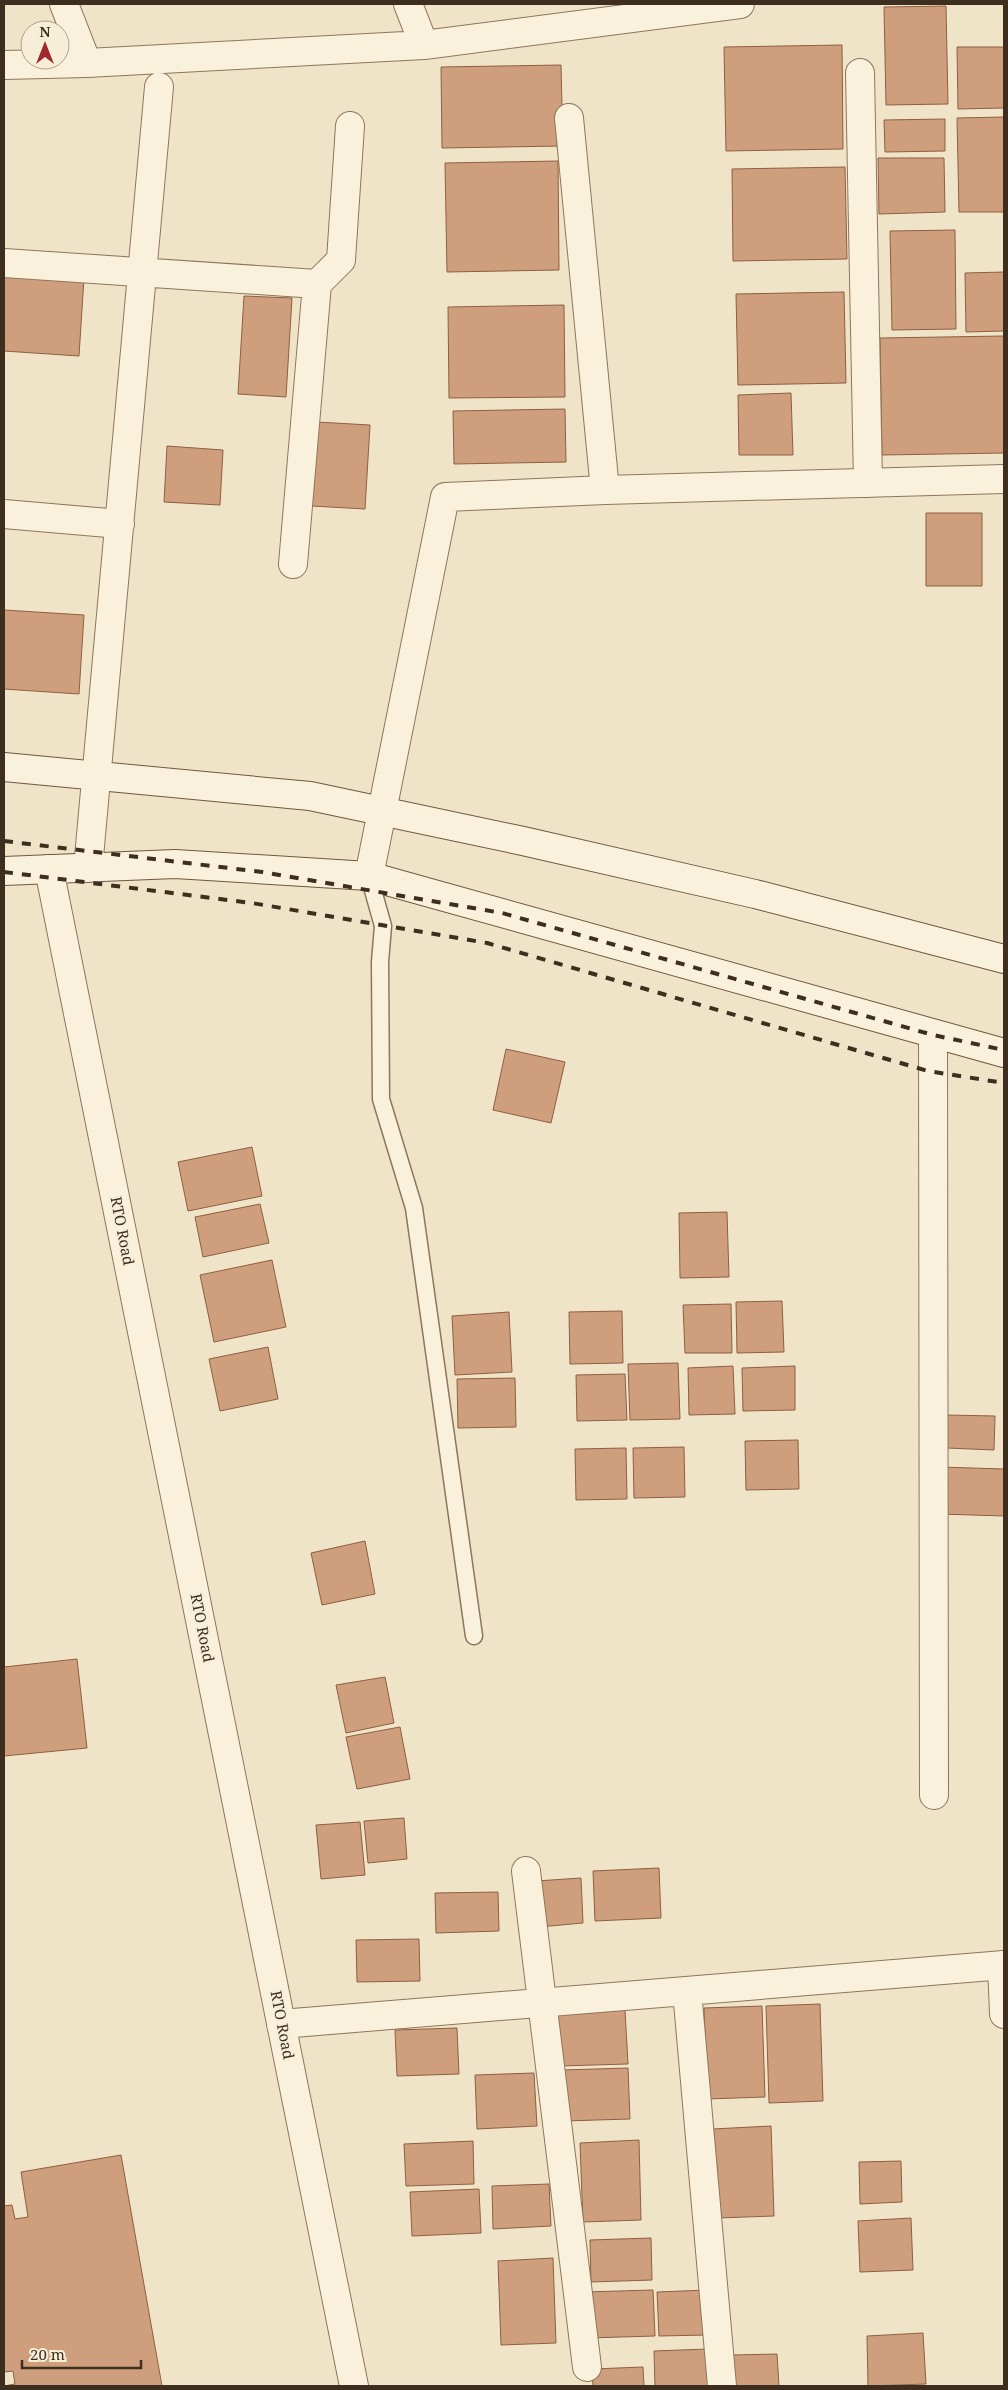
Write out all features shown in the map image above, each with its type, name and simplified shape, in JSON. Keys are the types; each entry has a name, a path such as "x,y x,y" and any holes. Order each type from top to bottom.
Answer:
{"street":[{"path":"64,4 87,63"},
{"path":"408,4 424,45"},
{"path":"4,65 87,63 424,45 740,4"},
{"path":"860,72 868,483"},
{"path":"88,868 159,87"},
{"path":"568,118 605,490"},
{"path":"293,564 318,284 341,260 350,126"},
{"path":"4,263 318,284"},
{"path":"369,876 444,498 605,490 1004,479"},
{"path":"4,514 120,524"},
{"path":"4,767 310,796 533,843 755,894 1004,958"},
{"path":"4,871 174,864 369,876 1004,1053"},
{"name":"RTO Road","path":"49,869 354,2386"},
{"path":"933,1034 934,1795"},
{"path":"526,1870 587,2367"},
{"path":"281,2024 1003,1965 1004,2014"},
{"path":"687,1991 722,2386"}],"lane":[{"path":"369,876 384,926 380,962 381,1099 414,1208 474,1636"}],"building":[{"path":"946,6 948,104 886,105 884,7"},
{"path":"842,45 843,149 726,151 724,47"},
{"path":"957,47 1004,47 1004,108 958,109"},
{"path":"561,65 563,146 442,148 441,67"},
{"path":"1004,117 1004,212 959,212 957,118"},
{"path":"945,119 945,151 885,152 884,120"},
{"path":"878,158 944,158 945,212 879,214"},
{"path":"558,161 559,270 447,272 445,163"},
{"path":"845,167 847,259 733,261 732,169"},
{"path":"955,230 956,329 892,330 890,231"},
{"path":"1004,272 1004,331 966,332 965,273"},
{"path":"4,273 84,278 79,356 4,351"},
{"path":"844,292 846,383 738,385 736,294"},
{"path":"244,296 292,298 286,397 238,394"},
{"path":"564,305 565,397 449,398 448,307"},
{"path":"1004,336 1004,453 882,455 880,338"},
{"path":"791,393 793,455 739,455 738,395"},
{"path":"565,409 566,462 454,464 453,411"},
{"path":"317,422 370,425 365,509 312,506"},
{"path":"167,446 223,450 220,505 164,502"},
{"path":"926,513 982,513 982,586 926,586"},
{"path":"4,610 84,615 79,694 4,689"},
{"path":"506,1049 565,1062 551,1123 493,1110"},
{"path":"252,1147 262,1196 188,1211 178,1162"},
{"path":"260,1204 269,1243 203,1257 195,1217"},
{"path":"727,1212 729,1277 680,1278 679,1213"},
{"path":"272,1260 286,1327 214,1342 200,1275"},
{"path":"782,1301 784,1352 737,1353 736,1302"},
{"path":"731,1304 732,1353 685,1353 683,1305"},
{"path":"622,1311 623,1363 570,1364 569,1312"},
{"path":"509,1312 512,1372 455,1375 452,1316"},
{"path":"268,1347 278,1399 220,1411 209,1359"},
{"path":"678,1363 680,1419 630,1420 628,1364"},
{"path":"733,1366 735,1414 689,1415 688,1368"},
{"path":"795,1366 795,1410 743,1411 742,1368"},
{"path":"625,1374 627,1420 577,1421 576,1375"},
{"path":"515,1378 516,1427 458,1428 457,1379"},
{"path":"947,1415 995,1416 994,1450 947,1448"},
{"path":"798,1440 799,1489 746,1490 745,1441"},
{"path":"684,1447 685,1497 634,1498 633,1448"},
{"path":"626,1448 627,1499 576,1500 575,1449"},
{"path":"941,1467 1004,1469 1004,1516 939,1514"},
{"path":"365,1541 375,1594 322,1605 311,1553"},
{"path":"77,1659 87,1748 4,1756 4,1667"},
{"path":"385,1677 394,1723 346,1733 336,1685"},
{"path":"400,1727 410,1779 357,1789 346,1737"},
{"path":"404,1818 407,1859 368,1863 364,1821"},
{"path":"360,1822 365,1875 321,1879 316,1825"},
{"path":"659,1868 661,1918 595,1921 593,1871"},
{"path":"581,1878 583,1923 539,1927 536,1881"},
{"path":"498,1892 499,1931 436,1933 435,1893"},
{"path":"419,1939 420,1981 357,1982 356,1940"},
{"path":"820,2004 823,2101 769,2103 766,2006"},
{"path":"762,2006 765,2097 707,2099 704,2008"},
{"path":"625,2010 628,2064 560,2066 558,2012"},
{"path":"457,2028 459,2074 397,2076 395,2030"},
{"path":"628,2068 630,2119 564,2121 562,2070"},
{"path":"534,2073 537,2126 477,2129 475,2075"},
{"path":"771,2126 774,2216 717,2218 713,2129"},
{"path":"639,2140 641,2220 583,2222 580,2143"},
{"path":"473,2141 474,2184 406,2186 404,2144"},
{"path":"121,2155 162,2386 4,2386 15,2384 13,2371 4,2372 4,2206 12,2205 15,2219 28,2217 21,2172"},
{"path":"901,2161 902,2202 860,2204 859,2162"},
{"path":"549,2184 551,2226 493,2229 492,2186"},
{"path":"479,2189 481,2233 412,2236 410,2192"},
{"path":"911,2218 913,2270 860,2272 858,2221"},
{"path":"651,2238 652,2280 591,2282 590,2240"},
{"path":"553,2258 556,2343 501,2345 498,2261"},
{"path":"653,2290 655,2336 587,2338 585,2292"},
{"path":"707,2290 708,2335 659,2336 657,2292"},
{"path":"923,2333 926,2384 868,2386 867,2336"},
{"path":"708,2349 710,2386 655,2386 654,2351"},
{"path":"777,2354 779,2386 735,2386 733,2355"},
{"path":"643,2367 644,2386 593,2386 592,2369"}],"railway":[{"path":"4,841 262,872 502,913 933,1035 1004,1050"},
{"path":"4,872 252,903 487,943 928,1071 1004,1083"}]}
